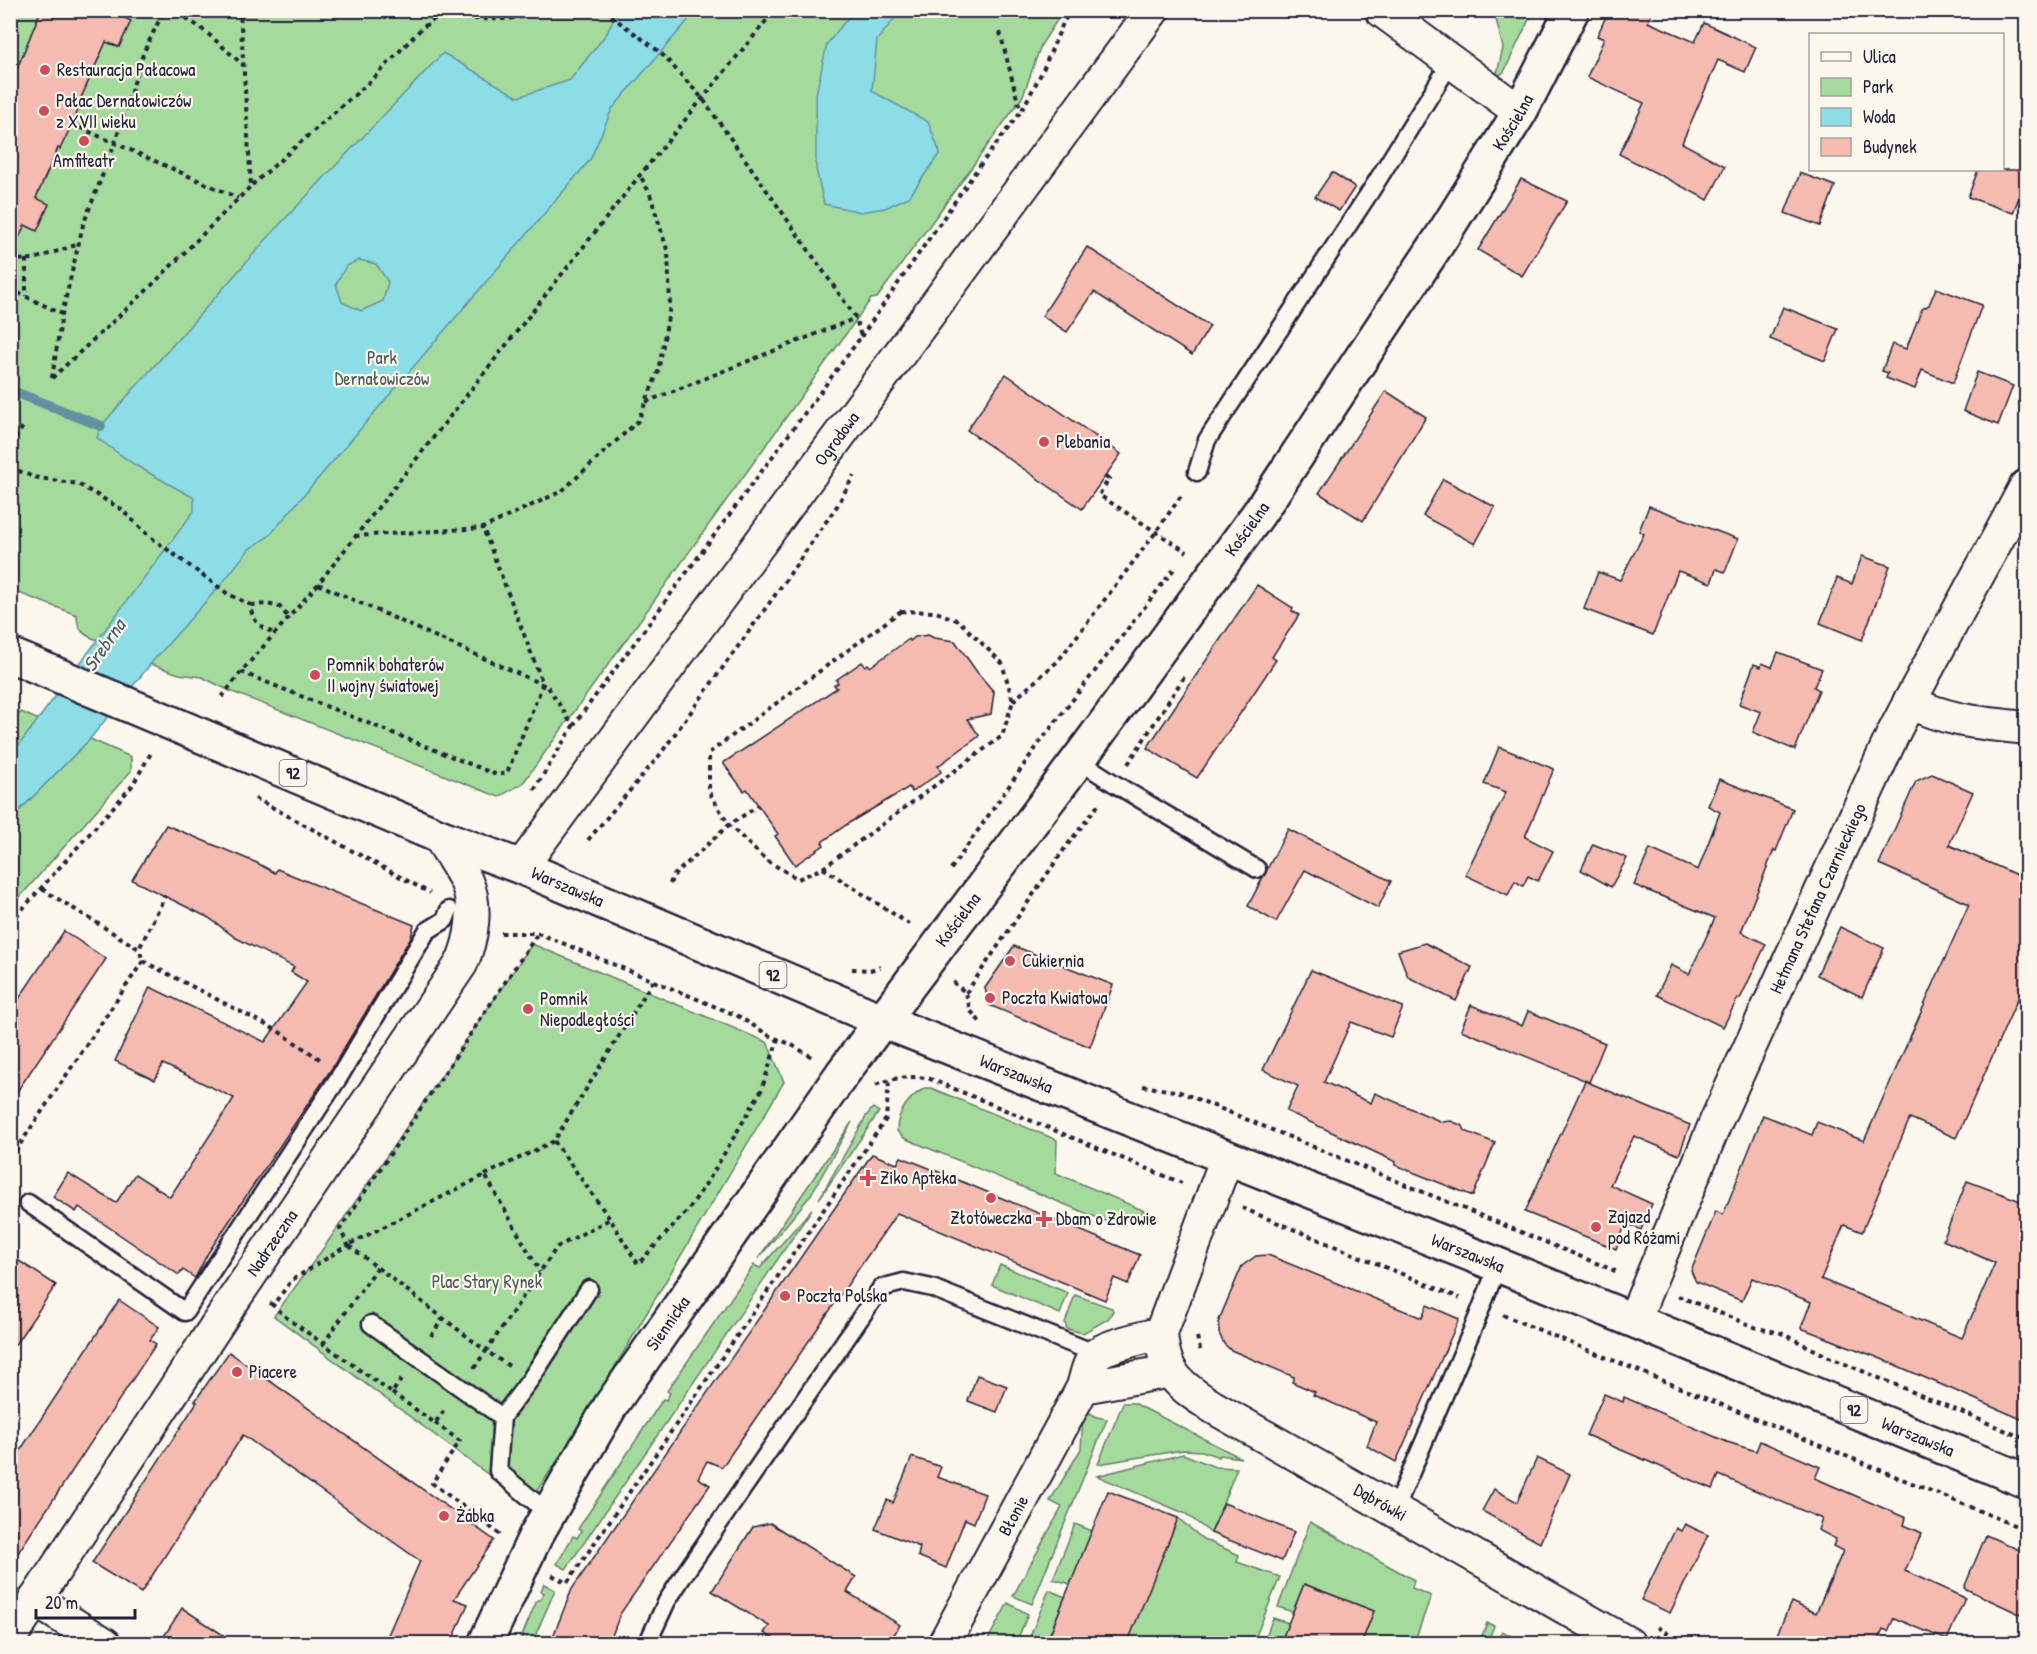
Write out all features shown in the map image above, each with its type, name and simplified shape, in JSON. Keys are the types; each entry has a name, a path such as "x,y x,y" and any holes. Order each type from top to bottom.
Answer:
{"main road":[{"name":"Kościelna","path":"883,1021 1259,513 1441,238 1520,112 1572,10"},
{"name":"Warszawska","path":"10,655 439,836 521,867 883,1021 1498,1264 2026,1481"},
{"name":"Siennicka","path":"485,1644 548,1513 611,1405 836,1082 883,1021"}],"street":[{"name":"Ogrodowa","path":"521,867 1152,10"},
{"path":"1381,10 1520,112"},
{"name":"Hetmana Stefana Czarnieckiego","path":"1634,1320 1717,1119 1883,755 1909,702 2026,486"},
{"path":"1909,702 1933,714 1960,720 2026,728"},
{"name":"Nadrzeczna","path":"19,1618 461,964 472,928 470,892 467,882 439,836"},
{"path":"1097,1354 1115,1346 1161,1333 1227,1158"},
{"name":"Dąbrówki","path":"1161,1333 1162,1355 1171,1371 1189,1391 1213,1407 1629,1644"},
{"name":"Błonie","path":"944,1644 1083,1387 1097,1354"},
{"path":"1083,1387 1171,1371"},
{"path":"19,1618 105,1644"}],"lane":[{"path":"1197,472 1207,440 1372,189 1451,62"},
{"path":"1078,760 1257,869"},
{"path":"28,1203 185,1312 341,1074 427,931 446,920 449,910"},
{"path":"1395,1509 1482,1307 1498,1264"},
{"path":"647,1644 667,1601 687,1570 881,1288 904,1282 925,1286 1097,1354"},
{"path":"548,1513 498,1471 502,1417 530,1380 589,1289"},
{"path":"371,1324 502,1417"}],"path":[{"path":"164,10 143,54 115,143 83,225 62,314 52,378 146,291 238,198 375,77 421,28 442,13 493,21 529,18 554,10"},
{"path":"170,10 207,31 243,65"},
{"path":"240,10 251,186"},
{"path":"603,10 660,52 703,99 856,318 861,337"},
{"path":"222,697 318,584 640,175 775,10"},
{"path":"530,797 573,726 861,337 978,168 1022,110 1064,21 1072,10"},
{"path":"1000,32 1022,110"},
{"path":"72,123 238,198"},
{"path":"355,536 483,528 562,491 638,421 658,372 670,306 668,253 650,194 640,175"},
{"path":"10,260 34,259 79,244"},
{"path":"26,259 26,297"},
{"path":"10,289 62,314"},
{"path":"646,402 856,318"},
{"path":"10,446 24,425"},
{"path":"10,466 33,477 78,484 121,509 149,536 228,594 251,605 267,604 280,607 288,617"},
{"path":"1013,701 1002,663 959,621 936,612 901,611 709,753 710,792 729,825 766,860 798,879 823,868 1002,736 1013,701 1058,661 1156,532 1197,472"},
{"path":"1105,477 1109,479 1099,495 1187,552"},
{"path":"241,672 497,775 507,772 543,684 483,528"},
{"path":"318,584 543,684 548,687 573,726"},
{"path":"251,605 251,612 264,630 275,634"},
{"path":"10,923 132,786 151,753"},
{"path":"250,795 432,894 449,910"},
{"path":"670,884 673,876 729,825 758,806"},
{"path":"823,868 912,926"},
{"path":"42,889 139,949 143,962 278,1031 341,1074"},
{"path":"139,949 165,896"},
{"path":"496,933 538,933 738,1016 778,1040 790,1044"},
{"path":"530,1380 486,1351 348,1245 340,1229 538,933"},
{"path":"10,1159 143,962"},
{"path":"847,968 870,970 881,966"},
{"path":"243,1286 273,1305 292,1280 348,1245 554,1141 653,981"},
{"path":"957,986 966,993 974,1016 989,1026"},
{"path":"554,1141 610,1219 638,1264 688,1209 711,1176 761,1090 778,1040"},
{"path":"869,1088 903,1077 928,1078 1185,1184"},
{"path":"392,1392 460,1441 432,1483 503,1537 497,1549 567,1582 886,1119 889,1080"},
{"path":"1135,1085 1180,1092 1608,1267"},
{"path":"485,1175 540,1272"},
{"path":"1234,1205 2026,1530"},
{"path":"435,1423 557,1247 610,1219"},
{"path":"323,1344 377,1268"},
{"path":"1687,1299 1757,1328 1780,1333 1831,1358 2026,1439"}],"green space":[{"name":"Park Dernałowiczów","path":"10,11 1063,11 1041,45 1021,99 877,298 871,299 523,783 499,797 230,691 202,677 179,674 150,664 157,655 106,629 98,640 89,637 82,632 77,615 11,590"},
{"path":"1494,11 1533,11 1504,72 1496,77 1503,48"},
{"path":"21,712 39,720 11,757 11,724"},
{"path":"90,739 131,757 131,771 11,907 11,819"},
{"name":"Plac Stary Rynek","path":"532,944 767,1042 784,1082 572,1439 528,1504 274,1316 325,1246"},
{"path":"925,1088 931,1088 1057,1140 1056,1173 1147,1212 1105,1221 904,1138 897,1131 899,1118 909,1101"},
{"path":"873,1108 879,1112 819,1199 867,1115"},
{"path":"852,1122 810,1196 758,1259"},
{"path":"812,1209 566,1569 557,1564 573,1536 577,1538 581,1531 578,1529 663,1399 666,1400 670,1393 667,1391 754,1265 760,1268"},
{"path":"1000,1265 1068,1293 1060,1314 992,1285"},
{"path":"1075,1295 1112,1308 1113,1311 1108,1319 1083,1333 1067,1329 1065,1323"},
{"path":"1123,1403 1134,1403 1241,1458 1220,1455 1219,1457 1202,1451 1183,1450 1098,1464"},
{"path":"1086,1411 1107,1419 1032,1604 1013,1596 1062,1507 1050,1501 1081,1449 1083,1418"},
{"path":"1183,1454 1215,1467 1237,1468 1211,1533 1186,1514 1097,1476"},
{"path":"1178,1518 1203,1539 1239,1555 1237,1562 1280,1577 1253,1643 1127,1643"},
{"path":"1310,1522 1414,1580 1412,1588 1431,1596 1414,1643 1361,1643 1374,1611 1304,1584 1293,1612 1278,1607"},
{"path":"1075,1524 1092,1531 1071,1584 1053,1579"},
{"path":"544,1584 555,1590 532,1643 519,1643 537,1600 540,1600 544,1593 541,1591"},
{"path":"1049,1590 1065,1597 1046,1643 1027,1644"},
{"path":"1008,1603 1028,1614 1016,1643 986,1643"},
{"path":"1273,1618 1289,1623 1280,1643 1263,1644"},
{"path":"1487,1623 1494,1626 1487,1643 1479,1643"},
{"path":"1502,1631 1524,1643 1496,1643"}],"water":[{"path":"854,10 901,11 877,40 872,91 928,122 940,153 909,197 885,208 861,212 824,204 816,169 816,94 827,44"},
{"name":"Srebrna","path":"620,11 696,11 612,109 590,160 269,536 249,549 90,739 11,819 10,757 194,511 194,498 135,465 97,438 101,426 281,223 443,53 518,97 570,80 607,33","holes":["359,260 376,264 388,282 383,301 361,311 342,302 336,284 346,266"]}],"building":[{"name":"Pałac Dernałowiczów z XVII wieku","path":"41,10 108,10 131,21 119,47 106,42 72,124 60,149 58,148 36,198 49,204 37,231 25,225 10,257 10,86"},
{"path":"1609,10 1653,10 1648,22 1695,42 1704,23 1756,47 1745,72 1718,60 1682,143 1725,166 1708,200 1619,154 1644,103 1587,77 1604,39 1597,36"},
{"path":"2026,170 2026,179 2013,213 1968,197 1978,171"},
{"path":"1332,172 1355,187 1339,211 1315,197"},
{"path":"1800,173 1835,186 1820,226 1785,213"},
{"path":"1521,179 1567,201 1522,276 1478,250"},
{"path":"1087,247 1210,326 1192,355 1094,292 1067,332 1042,316"},
{"path":"1936,288 1982,305 1953,383 1922,370 1915,389 1886,378 1888,373 1882,371 1892,344 1906,349 1922,309 1929,305"},
{"path":"1783,307 1838,329 1825,361 1770,339"},
{"path":"1977,372 2013,386 1998,425 1963,411"},
{"name":"Plebania","path":"1006,374 1121,454 1082,509 967,430"},
{"path":"1386,391 1426,417 1363,521 1319,493"},
{"path":"1443,479 1495,507 1475,544 1423,516"},
{"path":"1649,506 1738,539 1725,572 1716,569 1711,583 1678,571 1653,635 1584,609 1598,572 1620,580 1644,534 1639,531"},
{"path":"1862,556 1890,566 1862,640 1820,623 1837,578 1852,584"},
{"path":"1257,585 1293,608 1292,611 1299,615 1272,657 1276,660 1197,778 1147,748"},
{"path":"928,635 955,641 994,692 991,714 967,719 979,735 978,737 938,766 941,772 912,792 909,787 849,823 822,842 824,845 795,865 775,836 778,834 747,789 744,791 723,763 837,688 834,685 838,683 836,680 862,662 865,666 868,664 870,667 909,639 910,641 915,637"},
{"path":"1778,652 1822,669 1814,687 1819,690 1795,750 1753,732 1761,712 1739,704 1754,664 1761,667 1762,663 1772,667"},
{"path":"1499,747 1554,769 1525,837 1553,851 1538,881 1528,876 1523,886 1515,881 1508,895 1465,875 1506,792 1484,784"},
{"path":"1932,774 1973,792 1949,845 2026,879 2026,980 1956,1138 1910,1118 1862,1232 1844,1225 1821,1279 1962,1338 1995,1263 1943,1240 1967,1181 2026,1203 2026,1421 1879,1358 1801,1328 1811,1302 1752,1278 1742,1301 1696,1282 1691,1271 1716,1211 1723,1215 1763,1115 1812,1135 1817,1122 1864,1141 1969,904 1879,864 1916,781"},
{"path":"1719,779 1793,809 1741,932 1766,944 1740,999 1738,998 1723,1027 1657,995 1671,965 1689,974 1715,918 1634,885 1650,849 1698,870 1720,812 1708,806"},
{"path":"166,825 257,863 275,873 277,869 414,925 411,937 332,1068 208,1253 195,1278 183,1270 179,1275 79,1207 76,1212 53,1197 68,1173 116,1203 135,1174 170,1197 234,1098 163,1064 155,1080 115,1061 150,987 265,1042 307,982 291,972 294,967 236,938 209,918 132,880"},
{"path":"1288,829 1391,881 1378,908 1305,870 1276,922 1248,906"},
{"path":"1593,844 1627,858 1611,887 1581,870"},
{"path":"1840,927 1884,948 1862,997 1817,975"},
{"path":"64,931 106,959 10,1102 10,1012"},
{"path":"1425,943 1472,967 1456,1001 1408,977 1398,951"},
{"path":"1014,946 1113,985 1090,1047 989,1005 985,988"},
{"path":"1311,970 1403,1007 1391,1037 1351,1022 1324,1082 1371,1103 1375,1093 1442,1122 1451,1121 1463,1126 1465,1131 1495,1143 1473,1196 1395,1165 1396,1162 1286,1111 1298,1086 1263,1070"},
{"path":"1471,1005 1522,1026 1528,1011 1605,1043 1589,1082 1461,1030"},
{"path":"1585,1081 1690,1125 1679,1155 1634,1136 1610,1185 1652,1204 1641,1230 1626,1223 1616,1249 1525,1212"},
{"path":"872,1154 897,1164 901,1157 1140,1255 1128,1284 1114,1278 1105,1300 897,1213 722,1467 707,1461 698,1478 710,1485 620,1614 609,1644 550,1644 572,1589"},
{"path":"10,1255 56,1285 10,1352"},
{"path":"1268,1255 1422,1318 1427,1305 1459,1319 1396,1462 1367,1446 1376,1422 1313,1395 1315,1392 1292,1382 1294,1377 1231,1350 1224,1344 1219,1333 1219,1320 1242,1266 1256,1256"},
{"path":"119,1300 159,1327 150,1340 156,1344 10,1565 10,1466"},
{"path":"229,1352 494,1540 454,1599 468,1604 451,1644 384,1644 420,1561 243,1435 141,1593 92,1563 197,1402 195,1401"},
{"path":"977,1375 1007,1386 997,1412 968,1401"},
{"path":"1604,1394 1623,1402 1624,1397 1727,1442 1756,1451 1760,1441 1820,1467 1815,1478 1906,1518 1904,1525 1922,1533 1905,1571 1965,1598 1947,1640 1894,1618 1888,1631 1883,1629 1876,1644 1773,1644 1791,1602 1816,1613 1843,1551 1833,1546 1836,1539 1818,1530 1822,1519 1719,1475 1713,1489 1586,1435"},
{"path":"912,1457 941,1467 937,1477 985,1494 974,1523 965,1519 946,1568 918,1556 920,1547 875,1529 887,1500 893,1503"},
{"path":"1537,1458 1570,1474 1540,1543 1482,1511 1494,1489 1517,1502"},
{"path":"1108,1491 1178,1518 1127,1644 1046,1644"},
{"path":"1224,1503 1294,1532 1282,1561 1211,1533"},
{"path":"770,1523 856,1577 847,1592 900,1625 888,1644 782,1644 764,1633 769,1626 712,1591 753,1527"},
{"path":"1685,1524 1708,1535 1670,1613 1641,1600 1676,1528 1681,1531"},
{"path":"1986,1535 2026,1553 2026,1617 1964,1588"},
{"path":"1304,1584 1374,1611 1361,1644 1280,1644"},
{"path":"182,1608 237,1644 159,1644"}],"waterway":[{"path":"10,390 101,426"}],"place":[{"name":"Restauracja Pałacowa","path":"45,70"},
{"name":"Pałac Dernałowiczów z XVII wieku","path":"44,111"},
{"name":"Amfiteatr","path":"84,141"},
{"name":"Plebania","path":"1044,442"},
{"name":"Pomnik bohaterów II wojny światowej","path":"315,675"},
{"name":"Cukiernia","path":"1010,961"},
{"name":"Poczta Kwiatowa","path":"990,998"},
{"name":"Pomnik Niepodległości","path":"528,1009"},
{"name":"Ziko Apteka","path":"868,1178"},
{"name":"Złotóweczka","path":"991,1198"},
{"name":"Dbam o Zdrowie","path":"1044,1219"},
{"name":"Zajazd pod Różami","path":"1596,1227"},
{"name":"Poczta Polska","path":"785,1296"},
{"name":"Piacere","path":"237,1372"},
{"name":"Żabka","path":"444,1516"}]}
